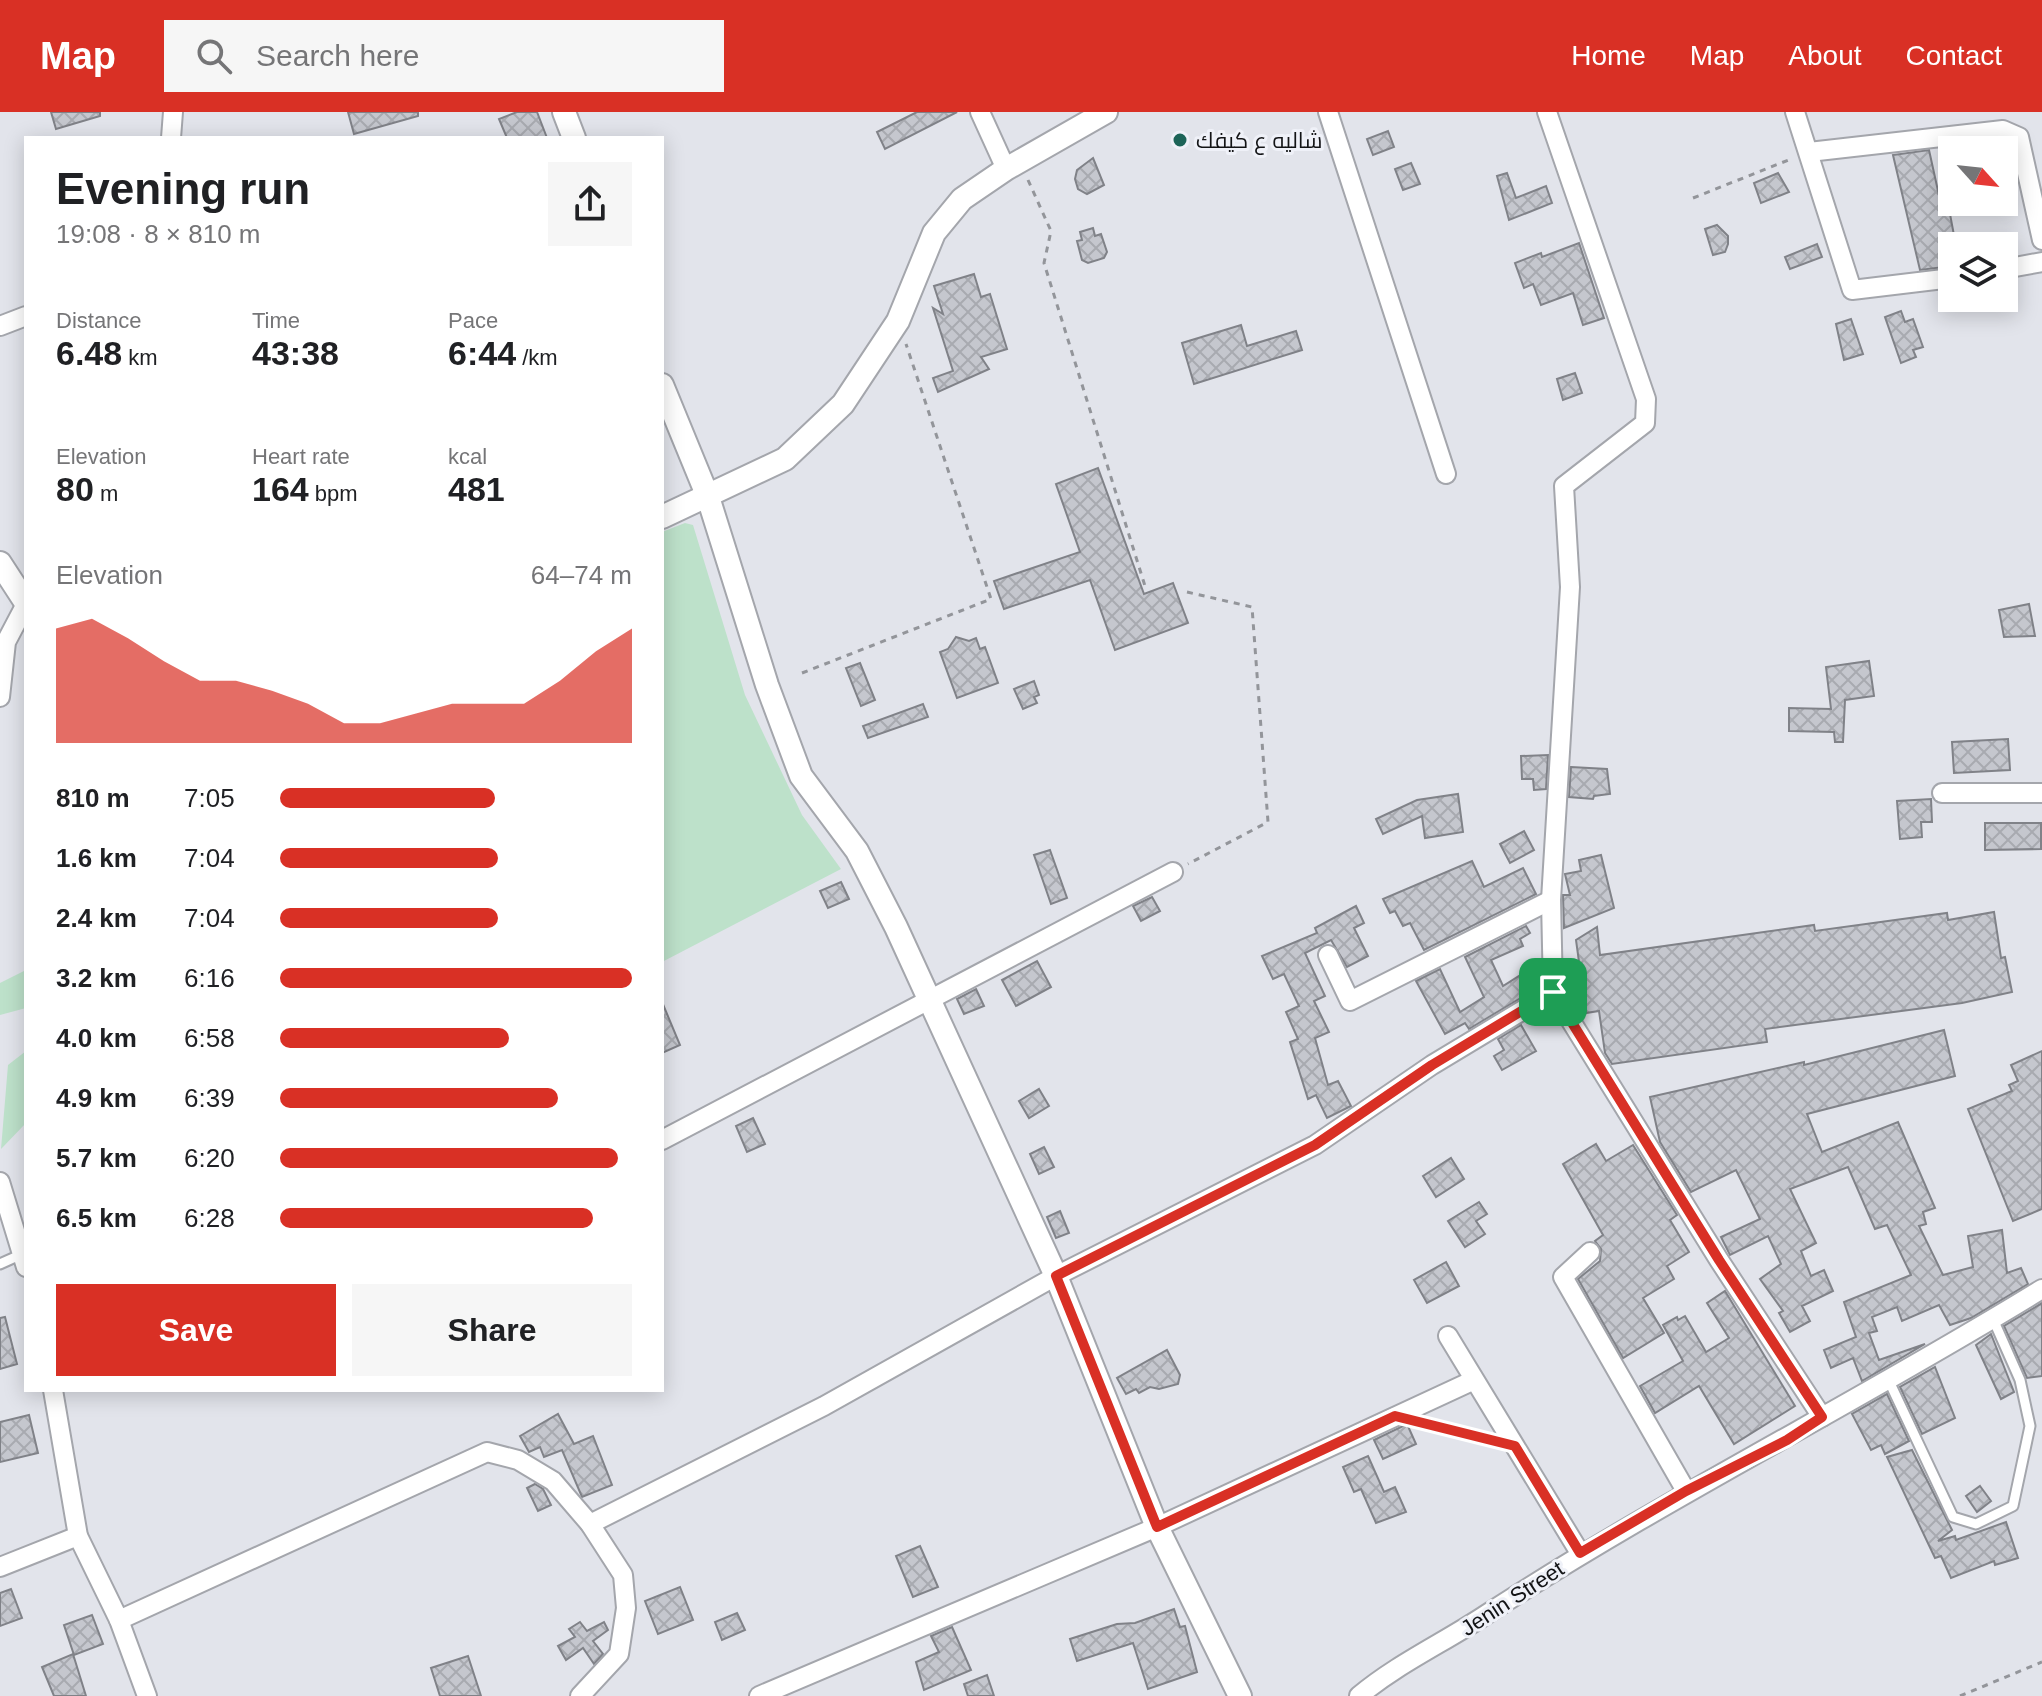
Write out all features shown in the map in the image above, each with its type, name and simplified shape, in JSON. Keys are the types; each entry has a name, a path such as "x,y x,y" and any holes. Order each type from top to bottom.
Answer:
{"street":[{"path":"171,136 173,112"},
{"path":"564,112 573,136"},
{"path":"980,112 1013,165"},
{"path":"664,516 785,459 843,404 898,321 934,233 962,199 1013,165 1106,112"},
{"path":"1328,112 1446,474"},
{"path":"1547,112 1646,399 1645,423 1564,486 1570,587 1551,900 1553,992 1719,1260 1822,1417"},
{"path":"1795,112 1852,290 1938,280"},
{"path":"1809,152 2003,130 2019,137 2025,153 2042,240"},
{"path":"2018,266 2042,262"},
{"path":"0,326 24,317"},
{"path":"664,390 708,497 767,685 801,776 857,851 930,998 1056,1276 1157,1527 1240,1696"},
{"path":"0,563 24,601"},
{"path":"0,697 3,643 24,607"},
{"path":"1942,793 2042,793"},
{"path":"664,1139 1173,872"},
{"path":"1328,955 1350,1001 1551,900"},
{"path":"590,1524 824,1406 1056,1276 1315,1145 1432,1065 1553,992"},
{"path":"0,1182 23,1261"},
{"path":"1590,1252 1563,1277 1686,1491"},
{"name":"Jenin Street","path":"1359,1696 1580,1553 1686,1491 1787,1440 2042,1289"},
{"path":"1448,1336 1472,1381 1580,1553"},
{"path":"759,1696 1157,1527 1472,1381"},
{"path":"53,1392 78,1536 119,1620 147,1696"},
{"path":"119,1620 487,1452 518,1460 553,1481 590,1524 623,1575 626,1608 619,1654 580,1696"},
{"path":"0,1567 78,1536"}],"lane":[{"path":"0,1264 23,1261"},
{"path":"1888,1379 1953,1517 1976,1524 2013,1506 2030,1426 2020,1380 1993,1319"}],"path":[{"path":"1693,198 1809,152"},
{"path":"1013,165 1051,231 1044,263 1145,586"},
{"path":"802,673 991,599 898,321"},
{"path":"1173,872 1268,822 1252,607 1187,592"},
{"path":"1395,1416 1515,1446"},
{"path":"1960,1696 2042,1662"}],"green space":[{"path":"685,523 693,525 745,695 802,815 841,869 664,961 664,531"},
{"path":"24,971 24,1009 0,1015 0,983"},
{"path":"24,1053 24,1125 1,1149 8,1065"}],"building":[{"path":"51,112 100,112 100,116 56,129"},
{"path":"348,112 418,112 418,116 354,134"},
{"path":"517,112 537,112 546,136 506,136 499,119"},
{"path":"917,112 957,112 885,149 877,132"},
{"path":"1388,131 1394,147 1373,155 1367,139"},
{"path":"1929,150 1938,191 1938,216 1950,216 1953,232 1938,232 1938,268 1920,270 1893,155"},
{"path":"1093,158 1104,185 1087,194 1078,189 1075,179 1077,170"},
{"path":"1411,163 1420,184 1403,190 1395,169"},
{"path":"1507,173 1516,198 1546,186 1552,203 1509,220 1497,176"},
{"path":"1778,173 1789,192 1761,203 1754,183"},
{"path":"1717,225 1728,236 1728,244 1725,252 1713,255 1705,229"},
{"path":"1093,228 1095,236 1101,234 1107,252 1104,258 1088,263 1082,260 1077,241 1082,240 1080,232"},
{"path":"1579,243 1604,318 1583,325 1573,293 1541,305 1533,284 1524,288 1515,263"},
{"path":"1817,244 1822,257 1790,269 1785,257"},
{"path":"974,274 981,297 990,294 1007,349 981,357 989,369 938,392 933,378 953,371 933,308 943,314 934,286"},
{"path":"1901,311 1905,322 1913,319 1923,347 1913,350 1916,357 1901,363 1885,317"},
{"path":"1851,319 1863,354 1844,360 1836,324"},
{"path":"1241,325 1247,346 1296,331 1302,350 1194,384 1182,343"},
{"path":"1575,373 1582,393 1563,400 1557,379"},
{"path":"1098,468 1144,594 1173,583 1188,623 1115,650 1090,580 1004,609 994,581 1080,552 1056,484"},
{"path":"2029,604 2035,636 2004,637 1999,610"},
{"path":"956,637 969,641 976,638 980,649 985,647 998,683 957,698 940,652 948,649"},
{"path":"1869,661 1874,696 1845,700 1843,742 1835,742 1834,732 1789,731 1789,708 1831,709 1826,667"},
{"path":"860,663 875,700 861,706 846,668"},
{"path":"1034,681 1039,695 1034,697 1037,703 1023,709 1014,689"},
{"path":"923,704 928,717 868,738 863,726"},
{"path":"2008,739 2010,770 1954,773 1952,742"},
{"path":"1548,755 1546,789 1534,790 1533,779 1522,779 1521,756"},
{"path":"1571,767 1607,769 1610,794 1594,796 1593,799 1569,797"},
{"path":"1458,794 1463,832 1425,838 1422,816 1383,834 1376,819 1417,800"},
{"path":"1931,799 1932,822 1921,822 1922,837 1900,839 1897,801"},
{"path":"1985,823 2041,823 2041,849 1985,850"},
{"path":"1524,831 1534,850 1510,863 1500,844"},
{"path":"1050,850 1067,898 1051,904 1034,855"},
{"path":"1601,855 1614,908 1564,928 1563,895 1570,895 1565,874 1581,871 1579,860"},
{"path":"1472,861 1484,887 1523,868 1536,894 1424,950 1410,923 1403,926 1395,911 1390,913 1383,899"},
{"path":"841,882 849,899 828,908 820,891"},
{"path":"1152,897 1160,911 1141,921 1133,906"},
{"path":"1356,906 1364,923 1354,928 1368,956 1347,967 1331,940 1305,953 1325,996 1314,1001 1329,1032 1315,1038 1328,1085 1338,1081 1351,1106 1327,1118 1316,1095 1308,1099 1290,1042 1298,1039 1286,1012 1299,1006 1284,974 1273,979 1262,956 1317,933 1315,928"},
{"path":"1994,912 2001,958 2005,957 2012,992 1962,1003 1765,1029 1767,1042 1612,1064 1605,1053 1599,1011 1586,1013 1576,940 1597,927 1600,955 1814,925 1815,931 1947,913 1948,920"},
{"path":"1526,926 1530,933 1520,939 1523,946 1491,960 1503,986 1519,976 1529,993 1469,1029 1465,1023 1445,1034 1416,981 1440,969 1460,1012 1484,997 1465,957"},
{"path":"1037,961 1051,987 1016,1006 1002,980"},
{"path":"976,989 984,1006 964,1014 957,999"},
{"path":"664,1007 680,1045 664,1052"},
{"path":"1521,1025 1536,1051 1502,1070 1494,1056 1504,1050 1498,1039"},
{"path":"1944,1030 1955,1076 1807,1114 1822,1152 1898,1122 1935,1208 1923,1212 1926,1224 1919,1226 1943,1275 1973,1267 1968,1236 2002,1230 2007,1273 2021,1268 2028,1284 1971,1318 1950,1325 1939,1305 1902,1321 1897,1307 1872,1317 1877,1331 1869,1333 1879,1360 1925,1344 1862,1381 1853,1358 1831,1368 1824,1350 1856,1337 1844,1302 1911,1275 1887,1225 1875,1229 1848,1167 1790,1189 1816,1243 1801,1251 1811,1276 1824,1270 1833,1291 1802,1306 1810,1321 1790,1332 1779,1313 1783,1311 1760,1279 1781,1264 1768,1236 1730,1255 1721,1237 1760,1219 1736,1170 1691,1192 1660,1142 1650,1097 1804,1062 1804,1065"},
{"path":"2042,1051 2042,1209 2013,1221 1968,1109 2012,1091 2009,1085 2018,1081 2011,1065"},
{"path":"1039,1089 1049,1106 1029,1118 1019,1101"},
{"path":"753,1118 765,1144 747,1152 736,1126"},
{"path":"1596,1144 1606,1161 1633,1145 1677,1215 1670,1220 1689,1252 1667,1266 1674,1279 1643,1298 1664,1333 1623,1358 1578,1279 1600,1261 1601,1249 1595,1241 1603,1235 1563,1164"},
{"path":"1044,1147 1054,1167 1039,1174 1030,1154"},
{"path":"1451,1158 1464,1179 1436,1197 1423,1176"},
{"path":"1479,1202 1487,1214 1476,1221 1485,1234 1465,1247 1448,1221"},
{"path":"1060,1211 1069,1233 1056,1238 1047,1217"},
{"path":"1446,1262 1459,1286 1427,1303 1414,1280"},
{"path":"1725,1291 1795,1406 1734,1444 1699,1386 1655,1413 1640,1386 1683,1361 1663,1325 1677,1317 1678,1320 1685,1316 1706,1352 1729,1338 1707,1303"},
{"path":"2042,1303 2042,1376 2027,1378 2004,1326"},
{"path":"5,1317 17,1364 0,1369 0,1318"},
{"path":"1991,1334 2014,1392 2001,1399 1976,1345"},
{"path":"1167,1350 1180,1375 1178,1384 1159,1389 1150,1387 1139,1393 1136,1389 1126,1394 1117,1378"},
{"path":"1935,1367 1955,1418 1922,1434 1900,1387"},
{"path":"1887,1394 1909,1441 1885,1454 1881,1445 1871,1450 1852,1414"},
{"path":"558,1414 574,1444 593,1436 612,1485 582,1497 562,1450 544,1457 540,1447 529,1452 520,1436"},
{"path":"29,1415 38,1453 0,1462 0,1422"},
{"path":"1407,1424 1416,1444 1383,1459 1374,1440"},
{"path":"1912,1450 1952,1530 1938,1541 1955,1536 1956,1540 2006,1522 2018,1558 1995,1565 1994,1561 1951,1578 1941,1556 1935,1558 1887,1457"},
{"path":"1368,1456 1384,1492 1395,1487 1406,1512 1376,1523 1361,1489 1354,1492 1343,1467"},
{"path":"535,1484 543,1489 551,1505 538,1511 527,1488"},
{"path":"1980,1486 1991,1501 1977,1512 1966,1496"},
{"path":"920,1546 938,1587 913,1597 896,1556"},
{"path":"680,1587 693,1620 658,1634 645,1601"},
{"path":"11,1589 22,1618 0,1626 0,1593"},
{"path":"1174,1609 1180,1627 1185,1626 1197,1672 1148,1689 1133,1643 1077,1661 1070,1639 1117,1624 1135,1623"},
{"path":"737,1613 745,1630 722,1640 715,1622"},
{"path":"92,1615 103,1644 74,1655 64,1625"},
{"path":"580,1622 587,1631 604,1622 608,1630 593,1641 603,1654 594,1664 583,1648 566,1660 558,1646 575,1637 569,1629"},
{"path":"952,1627 971,1670 924,1690 916,1662 939,1652 931,1636"},
{"path":"73,1654 86,1696 54,1696 42,1667"},
{"path":"468,1656 481,1696 440,1696 431,1668"},
{"path":"987,1675 994,1696 968,1696 964,1684"}],"place":[{"name":"شاليه ع كيفك","path":"1180,140"}],"route":[{"path":"1553,992 1582,1044 1822,1417 1787,1440 1686,1491 1580,1553 1515,1446 1395,1416 1157,1527 1056,1276 1315,1145 1432,1065 1553,992"}]}
